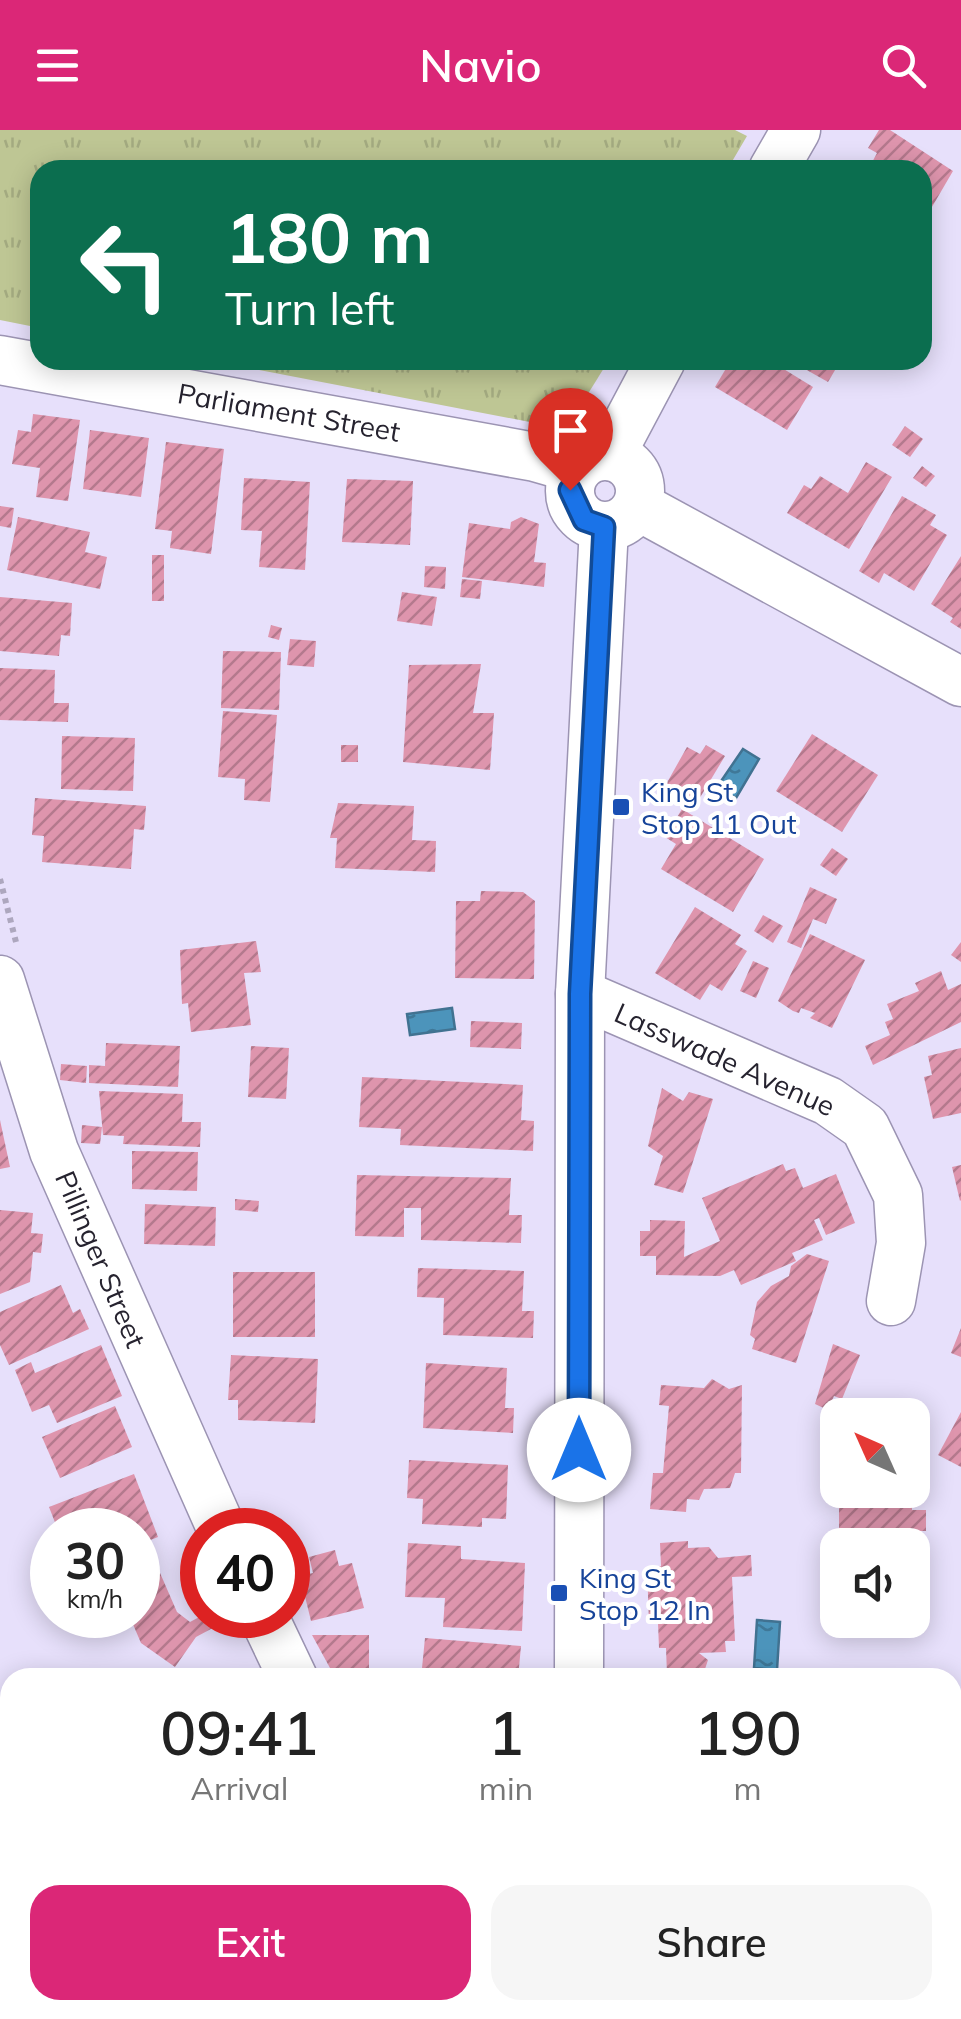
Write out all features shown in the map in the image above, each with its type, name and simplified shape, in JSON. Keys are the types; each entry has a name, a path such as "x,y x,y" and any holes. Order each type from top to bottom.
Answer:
{"street":[{"path":"779,160 796,130"},
{"name":"Parliament Street","path":"0,360 30,365"},
{"name":"Parliament Street","path":"56,370 594,463"},
{"path":"654,370 594,463 570,490 576,511 584,520 621,516 961,682"},
{"path":"578,1668 580,994 621,516"},
{"name":"Pillinger Street","path":"0,980 54,1151 212,1508"},
{"name":"Lasswade Avenue","path":"580,994 828,1101 865,1128 898,1195 901,1243 891,1301"},
{"path":"274,1638 288,1668"}],"green space":[{"path":"0,130 735,130 747,136 733,160 30,160 30,326 0,320"},
{"path":"259,370 603,370 566,429"}],"water":[{"path":"743,749 759,759 736,798 717,787"},
{"path":"452,1008 455,1029 410,1035 407,1014"},
{"path":"757,1620 780,1622 777,1668 754,1668"}],"building":[{"path":"879,130 890,130 953,171 932,207 932,160 873,160 877,153 868,148"},
{"path":"725,370 785,370 813,387 787,430 715,387"},
{"path":"807,370 835,370 828,382"},
{"path":"33,414 80,420 68,501 36,497 40,468 12,464 18,430 31,432"},
{"path":"905,426 923,439 910,457 892,445"},
{"path":"90,430 149,438 141,497 83,489"},
{"path":"166,442 224,449 211,554 170,548 172,531 155,529"},
{"path":"866,462 892,477 849,549 787,513 804,485 811,489 820,476 848,493"},
{"path":"922,466 935,476 926,487 913,478"},
{"path":"244,478 310,482 305,570 259,567 262,531 241,530"},
{"path":"347,479 413,481 410,545 342,542"},
{"path":"902,496 936,515 930,525 947,535 914,591 884,573 879,583 859,571"},
{"path":"0,506 14,508 11,528 0,526"},
{"path":"18,517 90,532 85,552 107,557 100,589 7,570"},
{"path":"521,517 539,524 534,562 546,563 544,587 462,577 469,523 510,529 511,522"},
{"path":"152,555 164,555 164,601 152,601"},
{"path":"961,556 961,629 950,622 953,618 931,604"},
{"path":"425,566 446,567 445,589 424,587"},
{"path":"462,579 482,581 480,599 460,597"},
{"path":"402,592 437,597 432,626 397,621"},
{"path":"0,597 72,603 70,636 61,635 59,656 0,651"},
{"path":"271,625 282,628 279,640 268,637"},
{"path":"290,639 316,641 314,667 287,665"},
{"path":"223,651 281,652 279,710 221,708"},
{"path":"481,664 473,713 494,713 490,770 403,762 409,665"},
{"path":"0,668 55,670 54,703 69,703 68,722 0,720"},
{"path":"223,711 277,715 270,802 244,800 245,779 218,777"},
{"path":"812,734 878,775 842,832 776,791"},
{"path":"62,736 135,738 133,791 61,789"},
{"path":"341,745 358,745 358,762 341,762"},
{"path":"706,745 725,756 695,806 664,788 687,747 700,754"},
{"path":"35,798 146,806 144,830 134,829 131,869 42,862 44,836 32,835"},
{"path":"338,803 414,806 412,840 436,841 435,872 335,868 337,838 330,838"},
{"path":"682,809 764,859 733,912 661,869 676,844 665,837"},
{"path":"832,848 848,859 836,876 820,865"},
{"path":"810,887 837,899 826,924 813,919 801,948 787,942"},
{"path":"481,891 523,892 535,901 534,979 455,978 456,901 480,901"},
{"path":"695,907 741,935 735,944 747,951 722,991 710,984 700,1000 655,973"},
{"path":"763,915 783,926 773,943 754,931"},
{"path":"810,934 865,960 832,1028 810,1018 815,1013 801,1008 799,1013 778,1001"},
{"path":"256,941 261,972 244,973 251,1025 191,1032 188,1003 182,1004 180,950"},
{"path":"961,942 961,962 951,955"},
{"path":"753,961 769,968 756,998 740,991"},
{"path":"941,971 948,990 961,984 961,1022 873,1065 865,1046 890,1035 885,1022 893,1019 887,1004 919,991 915,983"},
{"path":"471,1021 522,1023 521,1049 470,1047"},
{"path":"106,1043 180,1046 178,1087 89,1083 89,1065 105,1066"},
{"path":"251,1046 289,1048 286,1099 248,1097"},
{"path":"961,1048 961,1113 933,1119 924,1077 932,1075 928,1056"},
{"path":"61,1064 87,1066 86,1083 60,1080"},
{"path":"362,1077 523,1085 521,1120 534,1121 533,1151 400,1145 401,1129 359,1127"},
{"path":"662,1088 683,1101 689,1092 713,1099 683,1193 654,1185 663,1156 648,1146"},
{"path":"99,1091 183,1094 182,1122 201,1122 200,1147 123,1144 124,1136 103,1135"},
{"path":"0,1120 10,1167 0,1169"},
{"path":"82,1125 102,1127 100,1144 81,1143"},
{"path":"132,1151 198,1152 197,1191 132,1189"},
{"path":"783,1164 786,1171 795,1168 803,1188 836,1174 855,1223 826,1235 819,1218 814,1220 823,1240 792,1253 796,1261 741,1285 734,1270 720,1276 656,1275 656,1256 640,1256 640,1231 650,1231 650,1220 685,1221 684,1257 720,1241 702,1198"},
{"path":"961,1165 961,1200 960,1201 952,1167"},
{"path":"357,1175 511,1178 509,1215 522,1215 521,1243 421,1240 421,1208 404,1208 404,1237 355,1236"},
{"path":"235,1199 259,1201 258,1212 235,1210"},
{"path":"145,1204 216,1207 215,1246 144,1244"},
{"path":"0,1210 33,1213 31,1233 43,1234 41,1253 33,1252 30,1282 0,1294"},
{"path":"807,1254 829,1261 796,1363 752,1349 755,1339 750,1335 757,1302 771,1286 789,1276 791,1266"},
{"path":"418,1268 524,1271 522,1311 534,1311 533,1338 443,1335 444,1298 417,1297"},
{"path":"233,1272 315,1272 315,1337 233,1337"},
{"path":"61,1285 73,1313 80,1309 89,1329 9,1365 0,1345 0,1312"},
{"path":"961,1328 961,1357 951,1353"},
{"path":"833,1344 860,1355 842,1398 820,1398 820,1406 815,1404"},
{"path":"101,1345 122,1396 57,1423 49,1405 32,1412 15,1370 31,1362 35,1373"},
{"path":"231,1355 318,1359 315,1423 238,1420 238,1400 228,1400"},
{"path":"426,1363 507,1368 505,1408 514,1408 513,1433 423,1428"},
{"path":"712,1379 729,1389 742,1385 741,1473 735,1473 730,1488 704,1489 699,1500 687,1499 686,1512 650,1509 653,1473 663,1473 669,1406 659,1405 661,1385 704,1388"},
{"path":"115,1406 132,1447 60,1478 42,1437"},
{"path":"961,1412 961,1467 938,1455"},
{"path":"409,1460 508,1465 506,1519 482,1518 482,1527 422,1524 423,1499 407,1498"},
{"path":"134,1474 147,1508 49,1508"},
{"path":"839,1508 926,1510 926,1528 839,1528"},
{"path":"688,1541 688,1548 709,1547 718,1558 751,1555 752,1576 732,1577 735,1641 725,1641 726,1652 699,1653 708,1660 705,1668 667,1668 666,1648 659,1648 658,1623 649,1623 647,1567 661,1566 660,1543"},
{"path":"408,1543 461,1546 461,1559 525,1563 522,1631 443,1627 445,1598 405,1597"},
{"path":"335,1550 339,1566 352,1563 364,1608 311,1621 310,1557"},
{"path":"160,1573 180,1614 180,1638 195,1638 175,1667 139,1638 160,1638"},
{"path":"312,1635 369,1635 369,1668 330,1668"},
{"path":"425,1638 521,1646 519,1668 422,1668"}],"place":[{"name":"King St Stop 11 Out","path":"621,807"},
{"name":"King St Stop 12 In","path":"559,1593"}],"route":[{"path":"570,490 571,501 584,520 604,527 598,710 580,994 579,1450"}]}
